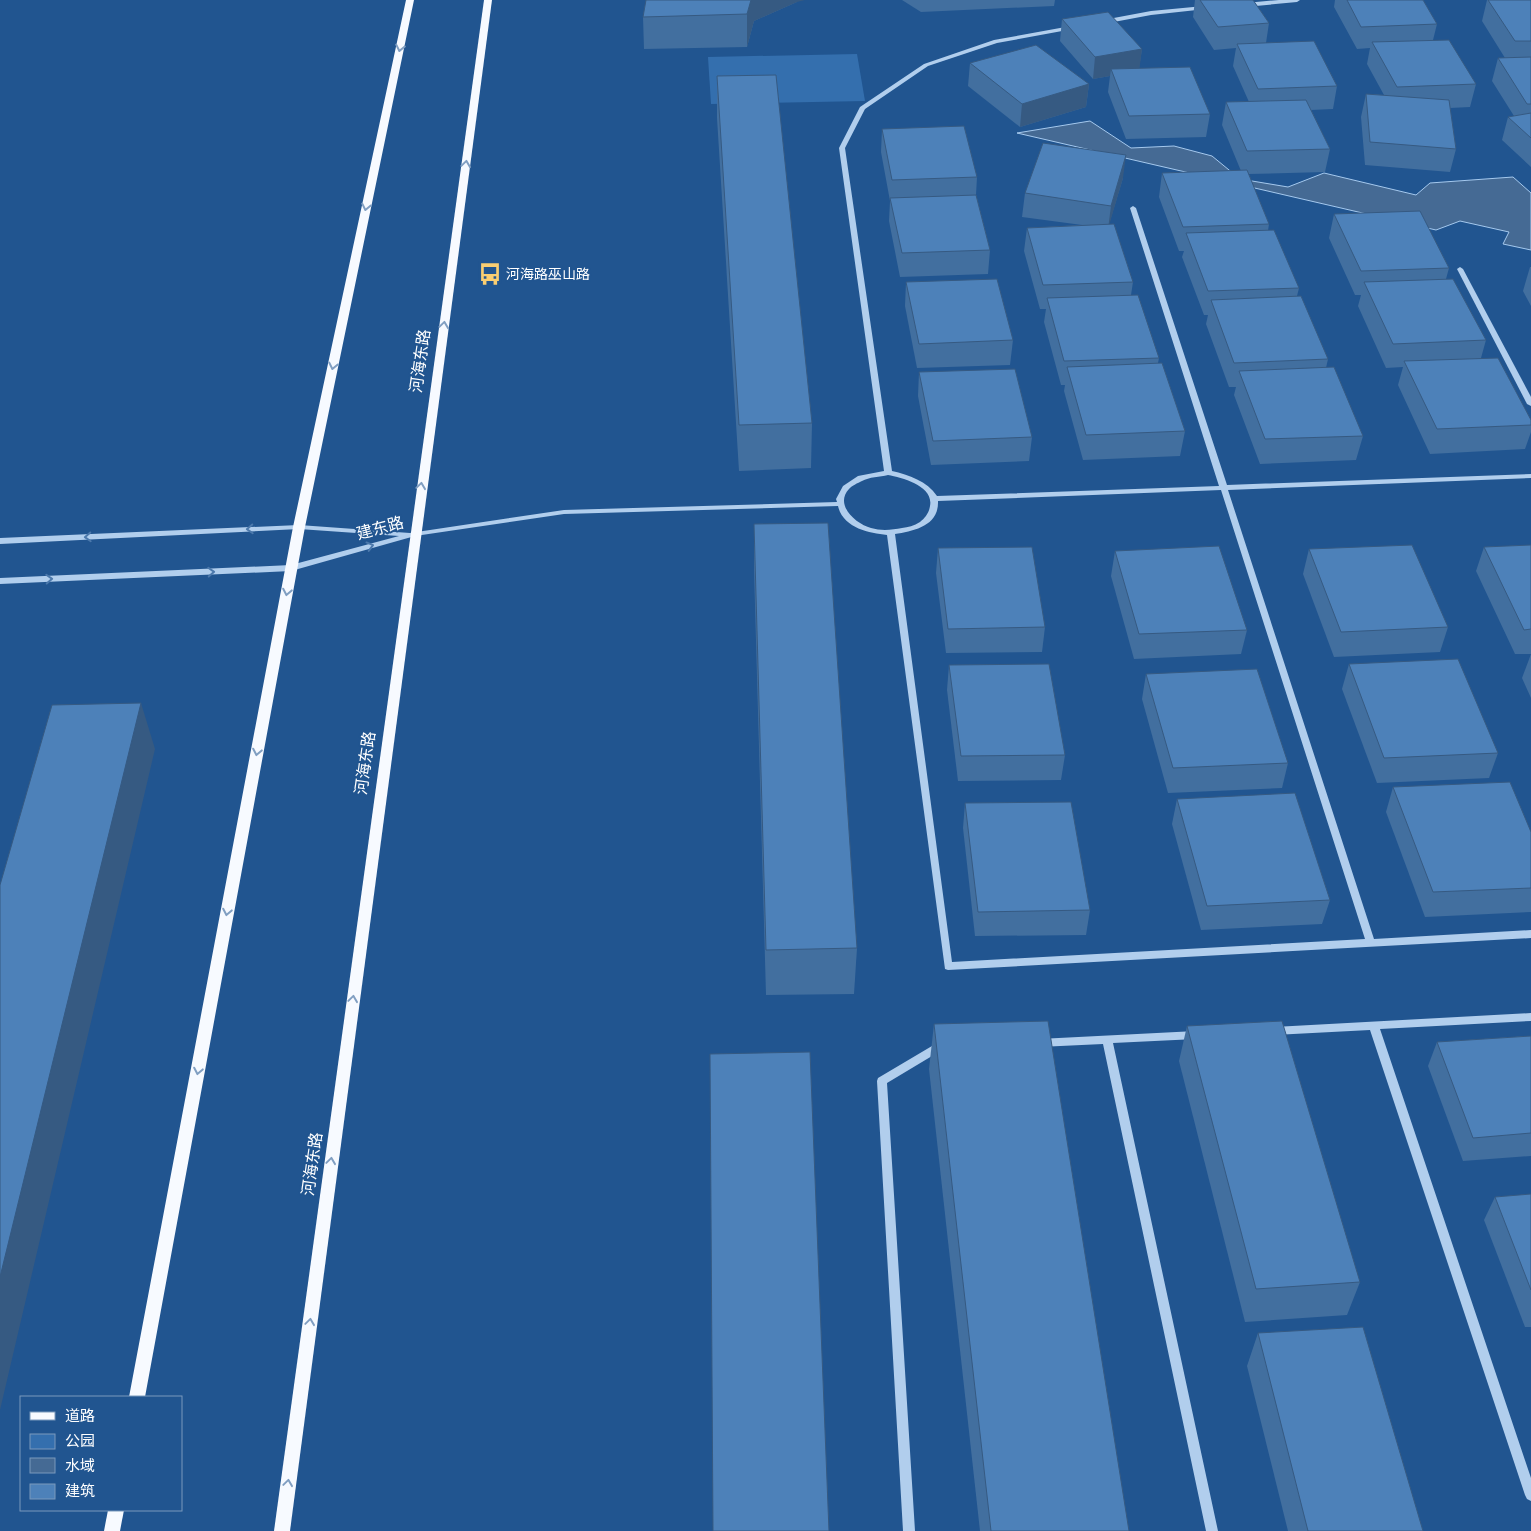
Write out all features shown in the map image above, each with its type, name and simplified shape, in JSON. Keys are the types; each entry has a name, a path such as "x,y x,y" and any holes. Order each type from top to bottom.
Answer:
{"main road":[{"path":"137,1396 299,527 410,0"},
{"name":"河海东路","path":"282,1531 488,0"},
{"path":"112,1531 116,1511"}],"street":[{"path":"1133,208 1371,943"},
{"path":"1460,269 1531,404"},
{"path":"888,473 903,475 918,481 934,499 934,509 929,518 919,526 891,533 861,528 850,522 839,504 841,494 847,485 858,478 872,474 888,473"},
{"path":"934,499 1531,476"},
{"path":"415,534 564,512 839,504"},
{"name":"建东路","path":"0,541 299,527 415,534"},
{"path":"891,533 948,966 1531,934"},
{"name":"建东路","path":"0,581 291,568 415,534"},
{"path":"1265,1031 1531,1018"},
{"path":"1374,1026 1531,1495"},
{"path":"1030,1044 1206,1034"},
{"path":"1107,1040 1212,1531"},
{"path":"909,1531 882,1081 935,1048 954,1048"}],"lane":[{"path":"1234,6 1297,0"},
{"path":"1093,24 1151,13 1216,7"},
{"path":"888,473 842,148 862,108 926,65 996,42 1083,26"}],"green space":[{"path":"857,54 865,101 711,104 708,57"}],"water":[{"path":"1090,121 1131,148 1174,146 1212,156 1240,179 1288,187 1324,173 1416,195 1430,183 1513,177 1531,193 1531,250 1503,244 1509,232 1460,221 1436,230 1017,133"}],"building":[{"path":"646,0 751,0 747,14 643,17"},
{"path":"1200,0 1253,0 1269,23 1218,27"},
{"path":"1347,0 1423,0 1437,24 1361,27"},
{"path":"1488,0 1531,0 1531,41 1515,41"},
{"path":"1108,12 1142,49 1095,57 1062,19"},
{"path":"1449,40 1476,84 1397,87 1372,42"},
{"path":"1314,41 1337,86 1258,89 1237,44"},
{"path":"1036,45 1089,84 1022,104 970,63"},
{"path":"1531,57 1531,104 1527,104 1498,58"},
{"path":"1190,67 1210,114 1129,116 1111,69"},
{"path":"776,75 812,423 739,425 717,76"},
{"path":"1366,94 1449,100 1456,149 1370,142"},
{"path":"1306,100 1330,149 1247,151 1226,102"},
{"path":"1531,113 1531,138 1508,117"},
{"path":"964,126 977,177 892,180 882,129"},
{"path":"1043,143 1126,155 1111,206 1025,193"},
{"path":"1247,170 1269,224 1183,227 1162,173"},
{"path":"976,195 990,250 902,253 890,198"},
{"path":"1420,211 1449,268 1361,271 1334,214"},
{"path":"1114,224 1133,282 1043,285 1027,228"},
{"path":"1274,230 1299,288 1208,291 1186,233"},
{"path":"997,279 1013,340 919,344 906,282"},
{"path":"1453,279 1486,340 1393,344 1364,282"},
{"path":"1138,295 1159,358 1064,361 1047,298"},
{"path":"1301,296 1328,359 1234,363 1211,300"},
{"path":"1498,358 1531,420 1531,425 1437,429 1404,361"},
{"path":"1162,363 1185,431 1086,435 1067,367"},
{"path":"1334,367 1363,436 1265,439 1239,371"},
{"path":"1015,369 1032,437 933,441 919,372"},
{"path":"828,523 857,948 766,950 754,524"},
{"path":"1412,545 1448,627 1341,632 1309,549"},
{"path":"1531,545 1531,629 1524,630 1484,547"},
{"path":"1219,546 1247,630 1139,634 1115,551"},
{"path":"1032,547 1045,627 948,629 938,548"},
{"path":"1458,659 1498,753 1384,758 1349,664"},
{"path":"1049,664 1065,755 961,756 949,665"},
{"path":"1257,669 1288,763 1173,768 1146,674"},
{"path":"141,703 0,1277 0,885 52,705"},
{"path":"1510,782 1531,832 1531,888 1433,892 1393,787"},
{"path":"1295,793 1330,900 1207,906 1177,799"},
{"path":"1071,802 1090,910 978,912 965,803"},
{"path":"1048,1021 1129,1531 991,1531 934,1024"},
{"path":"1282,1021 1360,1282 1256,1289 1187,1026"},
{"path":"1531,1036 1531,1133 1473,1138 1437,1042"},
{"path":"810,1052 829,1531 713,1531 710,1054"},
{"path":"1531,1194 1531,1290 1495,1197"},
{"path":"1363,1327 1423,1531 1308,1531 1258,1333"}],"place":[{"name":"河海路巫山路","path":"490,274"}]}
